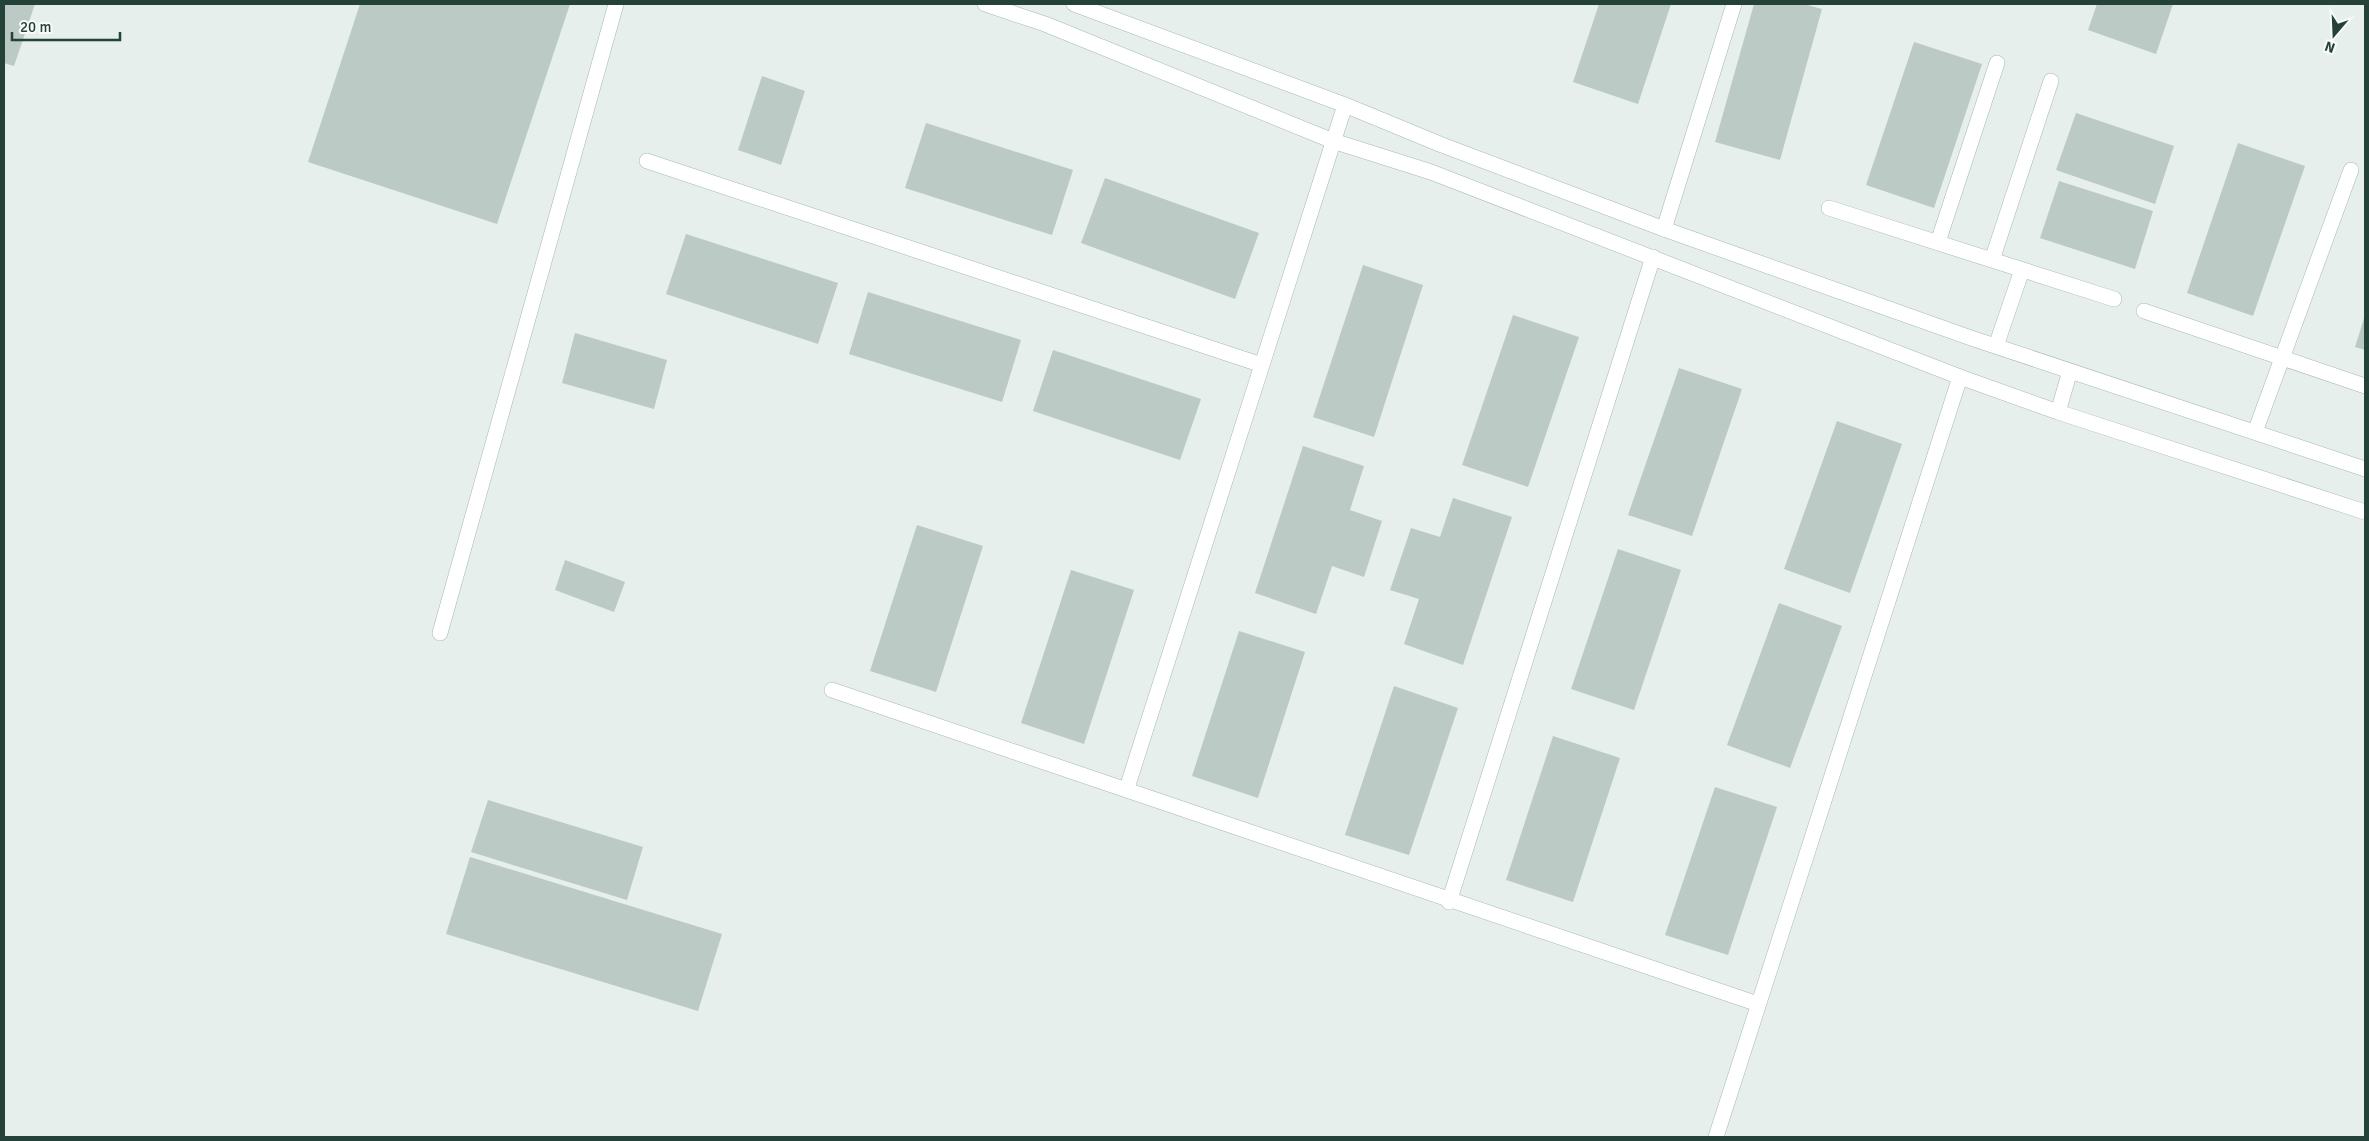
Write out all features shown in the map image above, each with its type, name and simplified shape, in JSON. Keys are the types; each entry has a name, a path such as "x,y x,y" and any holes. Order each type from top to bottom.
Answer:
{"street":[{"path":"440,633 616,4"},
{"path":"985,4 1045,24 1333,141 1431,172 1960,377 2058,412 2365,512"},
{"path":"1074,4 1346,105 1442,145 1664,229 1996,346 2365,468"},
{"path":"1664,229 1734,4"},
{"path":"1938,242 1997,64"},
{"path":"1992,260 2051,82"},
{"path":"1127,788 1346,105"},
{"path":"647,161 1262,365"},
{"path":"2255,432 2351,170"},
{"path":"1829,208 2114,299"},
{"path":"1449,902 1653,257"},
{"path":"1996,346 2022,270"},
{"path":"2144,311 2365,386"},
{"path":"2058,412 2070,371"},
{"path":"1716,1137 1960,377"},
{"path":"832,690 1127,788 1449,902 1758,1004"}],"building":[{"path":"4,4 35,4 14,66 4,63"},
{"path":"360,4 570,4 497,224 308,162"},
{"path":"1599,4 1671,4 1638,104 1573,82"},
{"path":"1754,4 1804,4 1822,9 1780,160 1715,142"},
{"path":"2097,4 2173,4 2156,54 2088,30"},
{"path":"1914,42 1982,64 1934,208 1866,185"},
{"path":"762,76 805,91 781,165 738,150"},
{"path":"2076,113 2174,146 2155,204 2056,170"},
{"path":"926,123 1073,170 1052,235 905,188"},
{"path":"2238,143 2305,166 2253,316 2187,293"},
{"path":"1105,178 1259,233 1235,299 1081,243"},
{"path":"2059,181 2153,211 2135,269 2040,238"},
{"path":"686,234 838,283 818,344 666,294"},
{"path":"1363,265 1423,285 1374,437 1313,417"},
{"path":"868,292 1021,340 1002,402 849,354"},
{"path":"1513,315 1579,337 1528,487 1462,465"},
{"path":"2365,315 2365,350 2355,347"},
{"path":"575,333 667,360 654,409 562,383"},
{"path":"1053,350 1201,399 1180,460 1033,411"},
{"path":"1679,368 1742,389 1692,536 1628,515"},
{"path":"1837,421 1902,444 1850,593 1784,569"},
{"path":"1303,446 1364,466 1350,510 1382,521 1364,577 1332,566 1316,614 1255,593"},
{"path":"1453,498 1512,517 1463,665 1404,644 1419,599 1390,590 1411,528 1440,537"},
{"path":"917,525 983,546 936,692 870,671"},
{"path":"1618,549 1681,570 1634,710 1571,689"},
{"path":"565,560 625,582 614,612 555,590"},
{"path":"1071,570 1134,590 1084,744 1021,723"},
{"path":"1779,603 1842,626 1790,768 1727,745"},
{"path":"1239,631 1305,652 1258,798 1192,776"},
{"path":"1394,686 1458,708 1409,855 1345,835"},
{"path":"1553,736 1620,758 1573,902 1506,880"},
{"path":"1715,787 1777,807 1728,955 1665,935"},
{"path":"488,800 643,847 627,900 471,852"},
{"path":"470,857 722,934 698,1011 446,934"}]}
